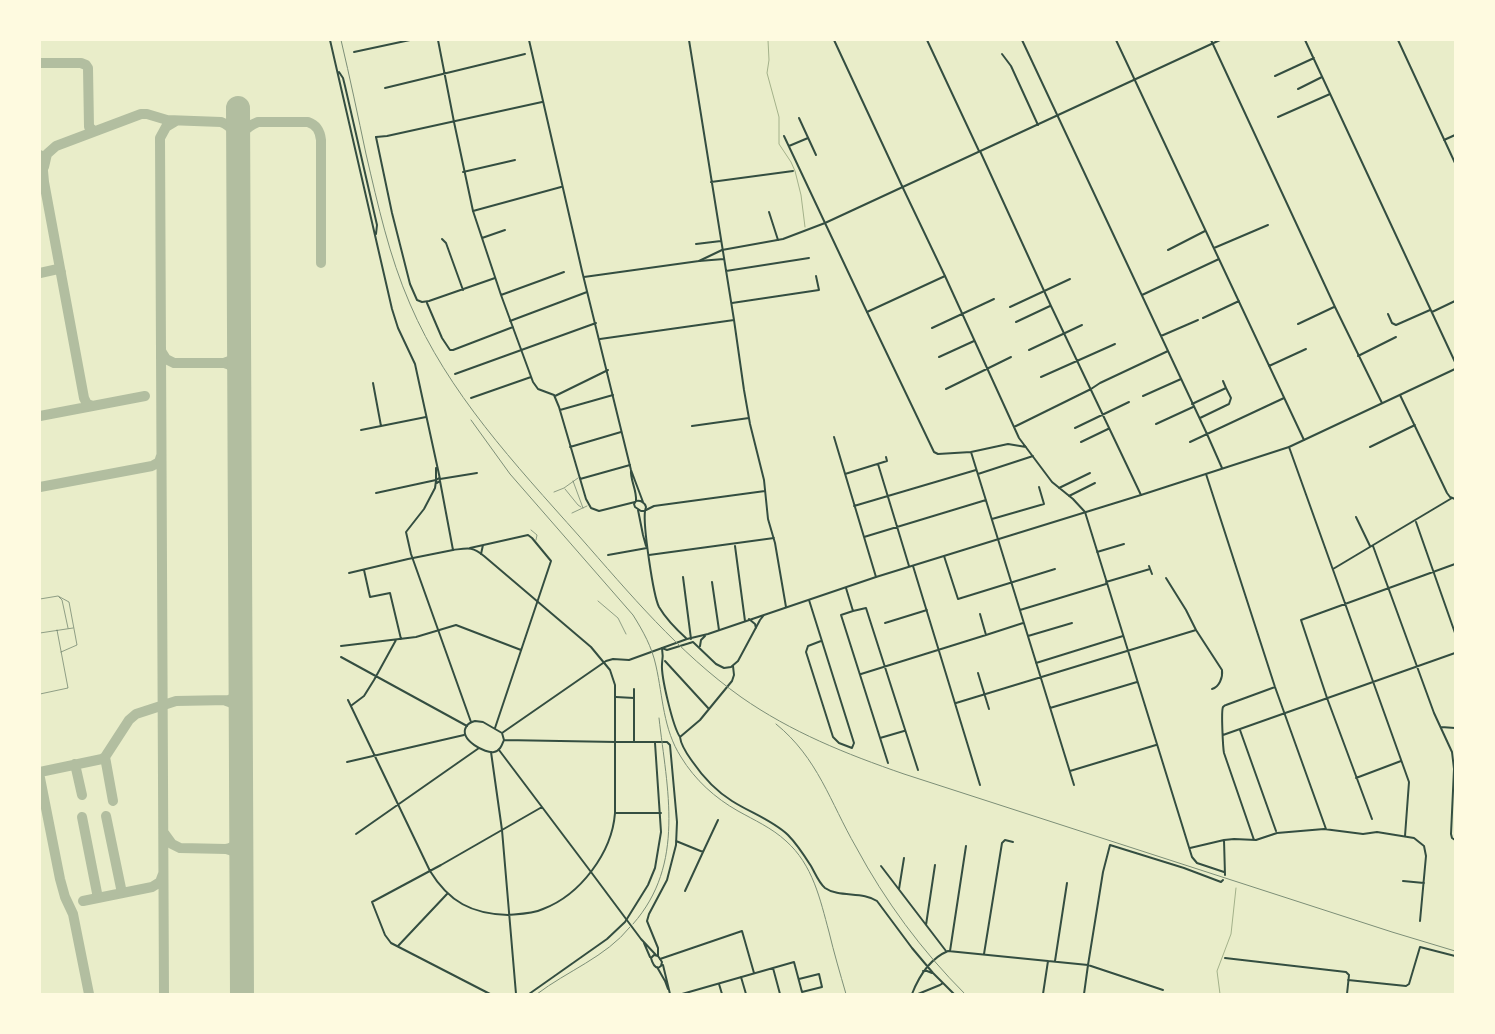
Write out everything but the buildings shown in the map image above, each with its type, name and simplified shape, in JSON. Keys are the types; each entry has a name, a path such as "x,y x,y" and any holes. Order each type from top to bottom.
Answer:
{"street":[{"path":"330,40 392,309 398,328 414,360 453,550"},
{"path":"354,52 410,40"},
{"path":"438,40 463,172 473,211 531,377 537,388 554,396 560,410 579,478 589,505 593,510 643,502"},
{"path":"529,40 562,187 630,466 645,505 647,548"},
{"path":"689,40 749,418 765,482 764,491 768,522 774,538 786,607"},
{"path":"834,40 1014,427 1046,474 1085,512 1193,858 1196,862 1224,872"},
{"path":"927,40 980,151 1050,306 1141,495"},
{"path":"1022,40 1222,468"},
{"path":"1116,40 1304,440"},
{"path":"1211,40 1358,356 1382,403"},
{"path":"700,261 722,250 778,240 825,223 1220,40"},
{"path":"1305,40 1455,362"},
{"path":"1398,40 1455,163"},
{"path":"385,88 525,54"},
{"path":"1002,54 1012,68 1038,125"},
{"path":"1275,76 1314,58"},
{"path":"1298,89 1322,77"},
{"path":"1278,117 1330,94"},
{"path":"495,278 427,302 419,302 414,296 410,284 392,213 376,137 385,137 542,102"},
{"path":"799,118 816,155"},
{"path":"1444,140 1455,135"},
{"path":"784,136 933,452 938,454 970,452 1010,444 1026,447"},
{"path":"789,146 808,138"},
{"path":"463,172 515,160"},
{"path":"711,182 792,171"},
{"path":"473,211 562,187"},
{"path":"769,212 778,240"},
{"path":"1214,248 1268,225"},
{"path":"482,238 505,230"},
{"path":"1168,250 1205,231"},
{"path":"442,239 446,243 463,290"},
{"path":"696,244 721,241"},
{"path":"726,271 809,258"},
{"path":"584,277 724,259"},
{"path":"1142,295 1219,259"},
{"path":"501,295 564,272"},
{"path":"731,303 819,290 816,276"},
{"path":"867,312 945,276"},
{"path":"1010,307 1070,279"},
{"path":"510,321 588,292"},
{"path":"932,328 994,299"},
{"path":"1388,314 1392,323 1396,325 1455,301"},
{"path":"427,302 442,338 450,350 513,328"},
{"path":"1203,318 1239,302"},
{"path":"1016,322 1050,306"},
{"path":"1298,324 1335,307"},
{"path":"600,339 734,320"},
{"path":"1161,336 1198,320"},
{"path":"455,374 596,323"},
{"path":"1029,350 1082,325"},
{"path":"1358,356 1396,337"},
{"path":"939,357 974,341"},
{"path":"1041,377 1115,344"},
{"path":"1269,366 1306,350"},
{"path":"1014,427 1168,351"},
{"path":"946,389 1010,357"},
{"path":"502,733 604,662 612,659 629,660 909,566 1141,495 1289,447 1455,369"},
{"path":"554,396 608,370"},
{"path":"471,398 531,377"},
{"path":"1143,396 1181,379"},
{"path":"1199,418 1230,404 1231,398 1223,381"},
{"path":"373,383 381,426"},
{"path":"1156,424 1226,388"},
{"path":"560,410 613,395"},
{"path":"1332,569 1454,499 1447,494 1400,395"},
{"path":"1190,442 1284,398"},
{"path":"1075,428 1129,402"},
{"path":"361,430 426,417"},
{"path":"692,426 749,418"},
{"path":"1370,447 1415,426"},
{"path":"1081,442 1109,429"},
{"path":"570,448 622,432"},
{"path":"834,438 876,577"},
{"path":"1289,447 1409,782 1405,836"},
{"path":"970,452 1074,785"},
{"path":"978,474 1033,456"},
{"path":"845,474 887,462 886,457"},
{"path":"878,464 909,566"},
{"path":"436,465 435,488 424,509 406,532 412,558 471,722"},
{"path":"579,478 630,466"},
{"path":"632,470 631,474 637,508 649,555 658,604 668,620 689,639"},
{"path":"854,506 976,470"},
{"path":"376,493 438,478 440,480 476,473"},
{"path":"1059,488 1090,473"},
{"path":"1206,474 1284,714 1326,829"},
{"path":"1069,496 1096,483"},
{"path":"992,519 1044,504 1039,487"},
{"path":"435,488 441,488"},
{"path":"645,505 654,506 764,491"},
{"path":"864,537 986,500"},
{"path":"628,504 641,511 654,506"},
{"path":"1356,517 1372,546 1434,713 1450,746 1454,760 1451,836 1455,840"},
{"path":"1415,521 1455,633"},
{"path":"349,573 412,558 529,536 535,541 551,561 495,728"},
{"path":"649,555 774,538"},
{"path":"1097,552 1124,544"},
{"path":"481,554 482,545"},
{"path":"735,546 745,621"},
{"path":"348,700 430,871 447,894 459,903 487,913 508,915 533,912 549,907 571,892 591,872 610,840 615,813 616,697 613,676 604,662 586,642 481,554 470,548"},
{"path":"608,556 647,548"},
{"path":"944,556 958,599 1055,569"},
{"path":"1372,819 1327,698 1301,620 1455,564"},
{"path":"913,566 980,785"},
{"path":"1149,566 1152,574"},
{"path":"1020,610 1150,569"},
{"path":"364,570 370,597 390,593 401,639"},
{"path":"683,577 689,639"},
{"path":"1166,578 1196,630 1222,669 1218,686 1212,689"},
{"path":"712,582 719,630"},
{"path":"846,587 853,611"},
{"path":"808,599 854,743 853,747 850,748 839,743 833,736 806,652 808,646 821,641"},
{"path":"888,763 841,615 866,608 918,770"},
{"path":"885,623 927,610"},
{"path":"662,648 667,650 689,642 695,643 721,667 728,668 737,663 761,619 766,614"},
{"path":"980,614 986,635"},
{"path":"749,619 755,624 756,628"},
{"path":"861,674 1024,623"},
{"path":"1028,636 1072,623"},
{"path":"341,646 416,637 456,625 521,650"},
{"path":"956,703 1196,630"},
{"path":"700,649 701,640 708,634"},
{"path":"1036,663 1123,636"},
{"path":"351,706 364,696 396,640"},
{"path":"662,648 663,674 674,726 683,747 705,778 731,801 768,820 786,833 800,849 820,883 826,889 871,898 877,901 910,945 929,964 933,973 954,994"},
{"path":"1223,736 1455,652"},
{"path":"341,657 466,726"},
{"path":"664,662 709,708"},
{"path":"680,737 696,723 732,681 734,675 733,666"},
{"path":"978,673 989,709"},
{"path":"1050,708 1138,682"},
{"path":"1254,840 1224,753 1222,712 1224,705 1275,687"},
{"path":"634,689 634,743"},
{"path":"616,697 634,698"},
{"path":"479,721 502,733 504,740 499,750 491,752 468,741 464,735 466,726 471,722 479,721"},
{"path":"1441,727 1455,728"},
{"path":"1240,730 1276,831"},
{"path":"880,738 905,731"},
{"path":"348,762 464,735"},
{"path":"504,740 667,742 670,744 676,841 667,880 648,916 648,925 658,948 658,956"},
{"path":"529,994 607,939 627,920 645,890 653,874 661,840 656,743"},
{"path":"1070,771 1157,745"},
{"path":"356,834 480,748"},
{"path":"499,750 641,939 658,956 670,994"},
{"path":"491,752 502,830 516,994"},
{"path":"1356,778 1401,761"},
{"path":"490,994 387,939 372,902 441,865 542,806"},
{"path":"615,813 661,813"},
{"path":"685,891 718,820"},
{"path":"1190,848 1224,840 1254,840 1278,833 1326,829 1362,834 1376,832 1405,836 1417,840 1424,847 1426,858 1420,921"},
{"path":"984,954 1002,844 1004,840 1013,842"},
{"path":"1224,840 1225,876"},
{"path":"676,841 703,852"},
{"path":"1084,994 1109,845 1164,861 1220,882 1223,880"},
{"path":"950,951 966,846"},
{"path":"898,889 904,858"},
{"path":"926,925 935,865"},
{"path":"881,866 946,951"},
{"path":"1403,881 1424,883"},
{"path":"1055,961 1066,883"},
{"path":"398,946 447,894"},
{"path":"651,958 742,931 754,973"},
{"path":"641,939 665,981 670,994"},
{"path":"1348,980 1406,986 1409,984 1421,946 1455,956"},
{"path":"912,994 923,971 946,951 1088,965 1163,990"},
{"path":"1224,958 1346,972 1349,974 1347,994"},
{"path":"1043,994 1048,960"},
{"path":"682,994 794,962 802,992 822,987 819,974 799,979"},
{"path":"656,967 660,967 662,964"},
{"path":"773,968 780,994"},
{"path":"923,971 933,973"},
{"path":"741,977 746,994"},
{"path":"918,994 942,983"},
{"path":"719,984 722,994"}],"lane":[{"path":"554,492 579,478"},
{"path":"573,480 583,508"},
{"path":"564,488 578,506 583,508"},
{"path":"572,512 589,505"},
{"path":"530,529 537,535 535,541"},
{"path":"58,596 62,600 68,628"},
{"path":"40,599 58,596 69,602 77,645 61,652"},
{"path":"598,601 618,618 626,634"},
{"path":"40,634 73,628"},
{"path":"40,694 68,688 57,630"}],"waterway":[{"path":"768,40 769,60 767,73 779,117 779,144 795,171 801,195 805,227"},
{"path":"1220,994 1217,971 1231,934 1236,888"}],"taxiway":[{"path":"40,63 81,63 86,65 88,68 89,127 95,131"},
{"path":"44,167 47,154 56,146 141,114 167,120 221,122 233,131 238,145"},
{"path":"164,994 160,138 166,127 176,121"},
{"path":"238,149 244,132 258,122 308,122 317,129 321,140 321,263"},
{"path":"40,155 84,398 87,404 93,406"},
{"path":"40,273 58,269 61,272"},
{"path":"161,351 166,359 174,363 224,363 232,360 239,350"},
{"path":"224,363 233,368 239,378"},
{"path":"40,416 145,396"},
{"path":"40,487 152,466 159,462 161,456"},
{"path":"40,772 102,759 129,720 136,714 176,701 229,700 238,693 241,683"},
{"path":"226,701 237,708 241,720"},
{"path":"105,757 113,801"},
{"path":"75,764 82,795"},
{"path":"40,778 60,879 65,897 73,914 89,994"},
{"path":"106,816 122,893"},
{"path":"82,817 98,898"},
{"path":"164,833 172,844 180,848 226,849 237,844 242,833"},
{"path":"226,849 237,854 242,866"},
{"path":"83,901 152,887 160,882 163,874"}],"runway":[{"path":"238,108 242,994"}],"railway":[{"path":"341,40 370,173 390,249 410,304 443,368 463,398 531,482 656,621 718,680 779,721 819,741 882,766 1455,951"},
{"path":"471,420 510,474 633,615 644,633 652,652 670,735 681,757 699,781 730,806 781,836 803,861 819,895 846,994"},
{"path":"633,924 650,901 661,876 667,851 668,799 659,718"},
{"path":"776,724 803,751 813,766 867,867 905,925 949,978 965,994"},
{"path":"537,994 610,947 630,927"}]}
